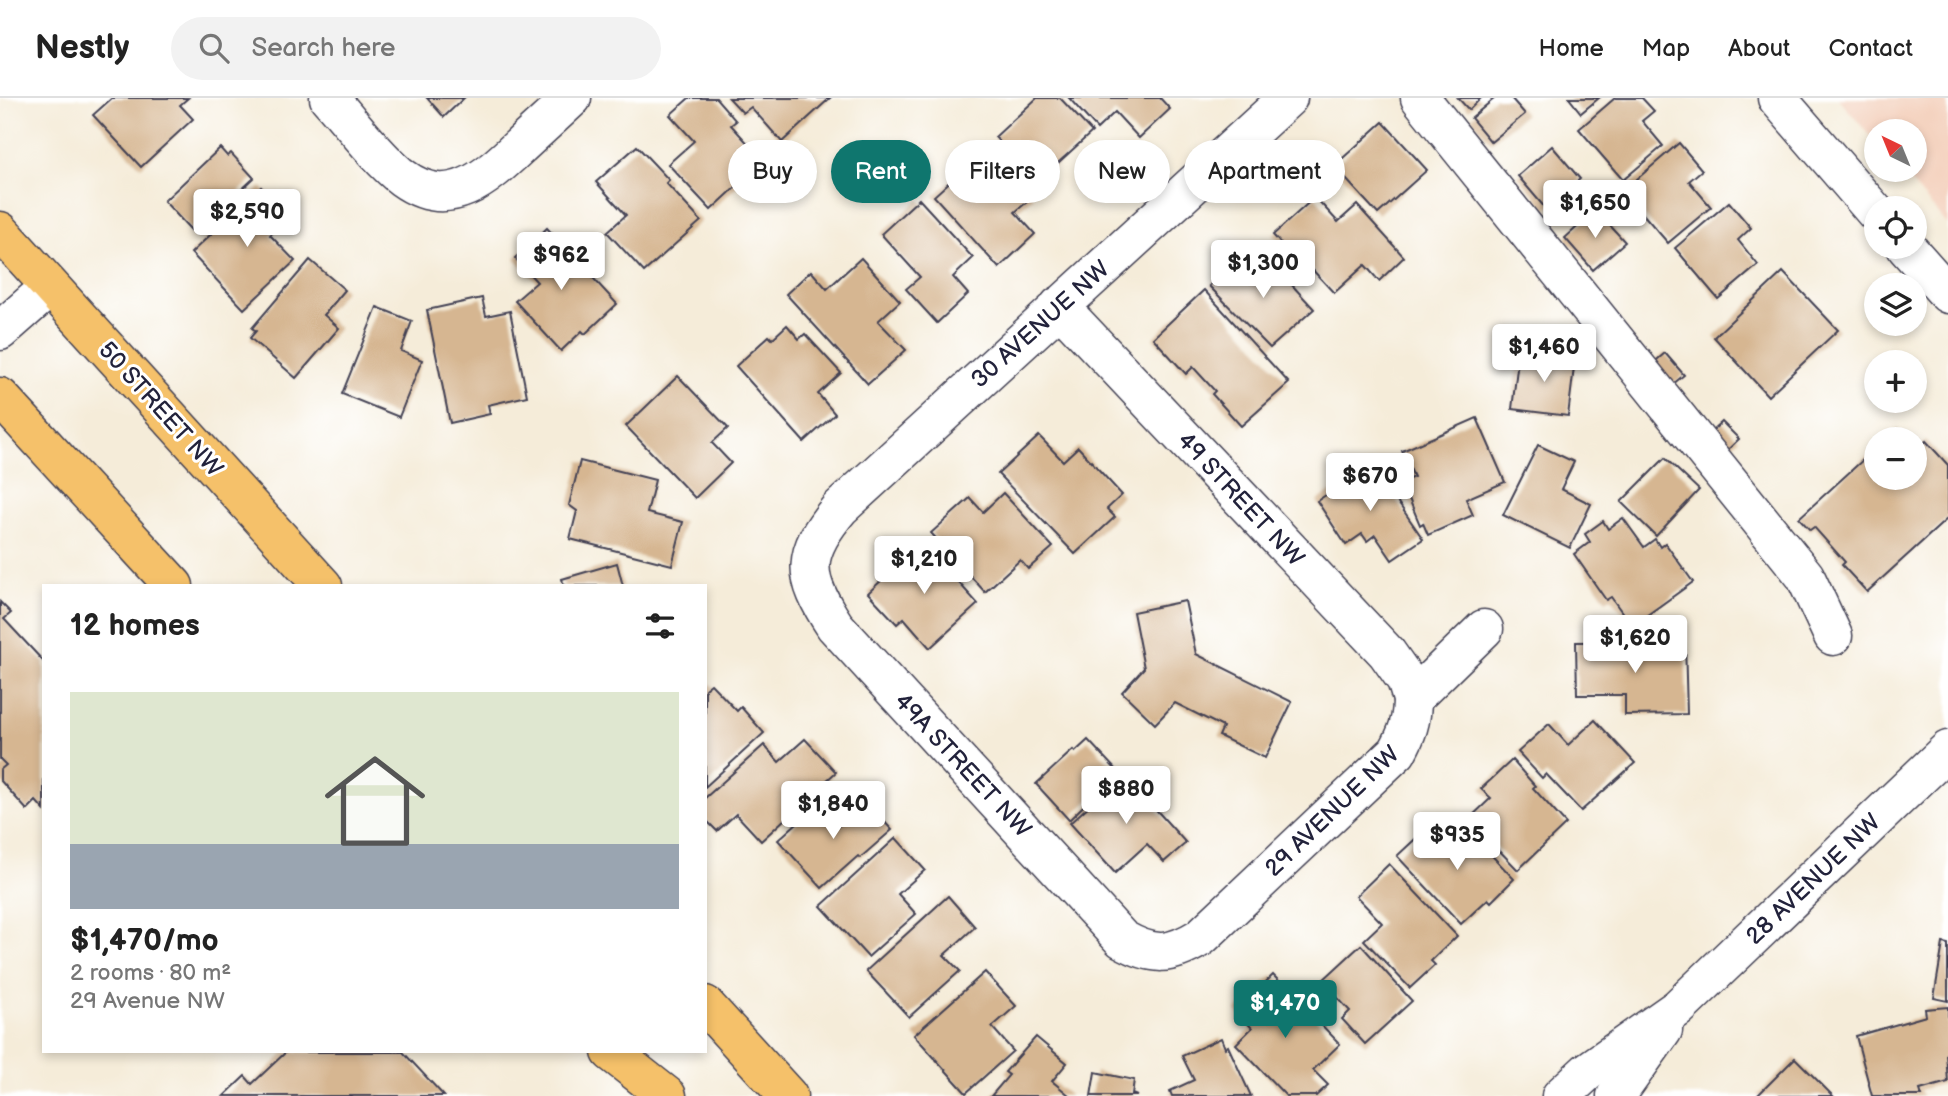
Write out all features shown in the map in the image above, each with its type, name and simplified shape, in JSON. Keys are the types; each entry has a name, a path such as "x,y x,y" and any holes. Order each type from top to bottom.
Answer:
{"main road":[{"name":"50 STREET NW","path":"0,232 321,584"},
{"path":"0,397 172,584"},
{"path":"707,1007 788,1096"},
{"path":"599,1053 639,1096"},
{"path":"612,1053 667,1096"}],"street":[{"path":"329,98 402,177 424,190 441,192 460,189 481,181 572,98"},
{"name":"30 AVENUE NW","path":"810,562 815,542 840,508 1288,98"},
{"path":"1420,98 1805,576 1833,636"},
{"path":"1777,98 1864,199"},
{"path":"1917,259 1948,294"},
{"path":"0,331 50,287"},
{"name":"49 STREET NW","path":"1059,306 1387,653 1406,680 1412,699"},
{"name":"49A STREET NW","path":"810,562 812,585 835,625 1122,939 1143,951"},
{"path":"1412,699 1483,629"},
{"name":"29 AVENUE NW","path":"1143,951 1165,952 1188,945 1201,937 1396,752 1408,732 1412,718 1412,699"},
{"name":"28 AVENUE NW","path":"1560,1096 1587,1072 1678,1008 1948,750"},
{"name":"28 AVENUE NW","path":"1616,1096 1678,1008"}],"shaded area":[{"path":"1838,98 1948,98 1948,225 1927,201 1927,196 1923,196 1910,182 1927,182 1927,119 1864,119 1864,129"}],"building":[{"path":"112,98 188,98 180,105 193,119 141,167 93,115"},
{"path":"427,98 464,98 444,117"},
{"path":"689,98 716,98 736,121 731,125 745,140 728,140 728,194 711,210 668,164 694,141 670,115"},
{"path":"729,98 830,98 784,140 780,140 751,107 743,113"},
{"path":"1037,98 1060,98 1092,132 1083,140 1074,140 1074,148 1060,161 1060,140 998,140 995,137"},
{"path":"1069,98 1160,98 1170,109 1139,138 1115,112 1097,129"},
{"path":"1458,98 1481,98 1469,110"},
{"path":"1495,98 1511,98 1525,114 1491,142 1471,118"},
{"path":"1569,98 1599,98 1581,113"},
{"path":"1615,98 1642,98 1654,111 1642,121 1663,146 1623,180 1579,129"},
{"path":"1383,122 1427,170 1378,214 1345,178 1345,156"},
{"path":"1679,143 1702,170 1689,181 1711,207 1668,243 1623,191"},
{"path":"637,146 669,180 666,183 701,221 644,272 607,232 626,215 596,182"},
{"path":"1552,146 1580,179 1546,209 1518,176"},
{"path":"220,148 227,156 231,153 254,178 224,206 221,203 191,230 164,201"},
{"path":"945,186 945,203 1026,203 1015,212 1035,234 999,268 934,196"},
{"path":"261,187 290,217 270,235 295,261 244,309 191,253"},
{"path":"1729,202 1751,228 1738,240 1758,265 1718,299 1675,248"},
{"path":"915,203 923,203 973,258 953,277 968,294 937,323 906,289 920,277 881,234"},
{"path":"1308,203 1321,203 1338,222 1357,205 1404,257 1379,281 1365,265 1334,293 1309,266 1305,270 1273,235"},
{"path":"1596,210 1625,242 1593,270 1565,238"},
{"path":"547,228 617,304 585,334 582,331 561,351 515,301 537,282 515,258"},
{"path":"861,258 900,301 878,321 906,350 868,384 786,294 811,271 827,289"},
{"path":"310,260 345,290 324,315 339,328 296,378 250,338 256,331 252,328"},
{"path":"1269,260 1314,309 1270,348 1209,286 1236,261 1250,276"},
{"path":"1783,272 1838,330 1768,396 1714,337"},
{"path":"1204,290 1289,383 1241,426 1212,394 1215,391 1193,367 1186,374 1153,338"},
{"path":"482,298 486,316 510,311 527,396 488,405 490,414 450,423 427,310"},
{"path":"377,307 412,321 401,351 422,360 399,417 342,394"},
{"path":"787,325 799,339 805,334 841,373 818,394 835,414 804,442 736,366 769,336 772,339"},
{"path":"1519,352 1575,359 1568,416 1512,409"},
{"path":"1665,353 1684,375 1661,394 1643,372"},
{"path":"678,376 728,428 712,443 731,463 695,498 626,426"},
{"path":"1477,418 1505,482 1466,499 1473,515 1428,535 1423,523 1420,525 1402,482 1414,477 1402,451"},
{"path":"1722,422 1739,439 1718,459 1701,441"},
{"path":"1039,436 1063,461 1078,447 1122,495 1107,509 1115,517 1075,554 998,474"},
{"path":"1927,442 1948,465 1948,518 1867,592 1842,565 1845,562 1814,527 1810,530 1799,518 1864,459 1864,490 1927,490"},
{"path":"1538,445 1574,462 1561,489 1591,504 1570,548 1503,515"},
{"path":"1665,458 1699,490 1656,536 1621,502"},
{"path":"580,461 655,480 647,513 683,522 672,565 570,539 577,511 569,505"},
{"path":"1370,462 1423,539 1392,560 1375,535 1367,541 1362,534 1346,545 1317,501"},
{"path":"1003,493 1053,547 1028,569 1020,560 985,592 931,533 970,498 983,512"},
{"path":"1623,518 1644,547 1655,539 1660,547 1665,543 1693,582 1632,626 1611,597 1606,600 1574,554 1590,542 1585,534 1603,521 1608,529"},
{"path":"922,542 978,604 930,648 904,618 897,624 868,593"},
{"path":"617,563 622,584 563,584 562,579"},
{"path":"1185,601 1196,654 1292,702 1265,758 1219,736 1223,727 1175,703 1155,724 1122,692 1144,668 1133,612"},
{"path":"0,602 11,613 4,619 42,660 42,808 36,801 27,810 0,780 0,770 6,765 0,759"},
{"path":"1685,641 1687,714 1625,715 1625,695 1577,695 1576,642"},
{"path":"711,684 737,711 741,707 764,733 707,785 707,687"},
{"path":"1595,720 1635,763 1581,811 1546,774 1542,778 1518,752 1549,724 1568,745"},
{"path":"805,739 836,772 761,841 736,814 717,831 707,821 707,796 764,745 779,762"},
{"path":"1088,740 1118,772 1069,820 1036,784"},
{"path":"1512,760 1566,824 1518,870 1469,819 1491,798 1481,789"},
{"path":"1124,774 1186,843 1164,862 1147,844 1115,873 1070,823"},
{"path":"865,801 892,830 822,888 778,840 817,805 837,827"},
{"path":"1466,828 1514,879 1491,902 1488,899 1461,924 1397,856 1426,829 1444,848"},
{"path":"896,838 925,870 898,894 916,914 868,957 821,906"},
{"path":"1389,864 1457,936 1431,961 1435,965 1410,988 1364,940 1382,923 1356,896"},
{"path":"948,896 975,927 944,955 960,971 909,1017 866,971"},
{"path":"1943,943 1948,944 1948,1001 1934,998"},
{"path":"1361,945 1412,1001 1365,1044 1342,1019 1350,1011 1322,981"},
{"path":"985,972 1016,1006 992,1027 1013,1051 966,1093 914,1035"},
{"path":"1273,975 1340,1044 1313,1070 1328,1085 1316,1096 1286,1096 1236,1044 1252,1028 1236,1011"},
{"path":"1948,1007 1948,1082 1920,1090 1922,1096 1872,1096 1856,1036 1926,1016 1925,1009"},
{"path":"1036,1037 1067,1063 1052,1081 1070,1096 991,1096 1009,1075 1005,1072"},
{"path":"1221,1038 1225,1048 1228,1046 1251,1096 1172,1096 1170,1091 1194,1080 1182,1056"},
{"path":"285,1053 404,1053 444,1096 224,1096 245,1076 252,1084"},
{"path":"1795,1058 1833,1096 1757,1096"},
{"path":"1095,1072 1134,1080 1132,1094 1137,1096 1091,1096"}]}
